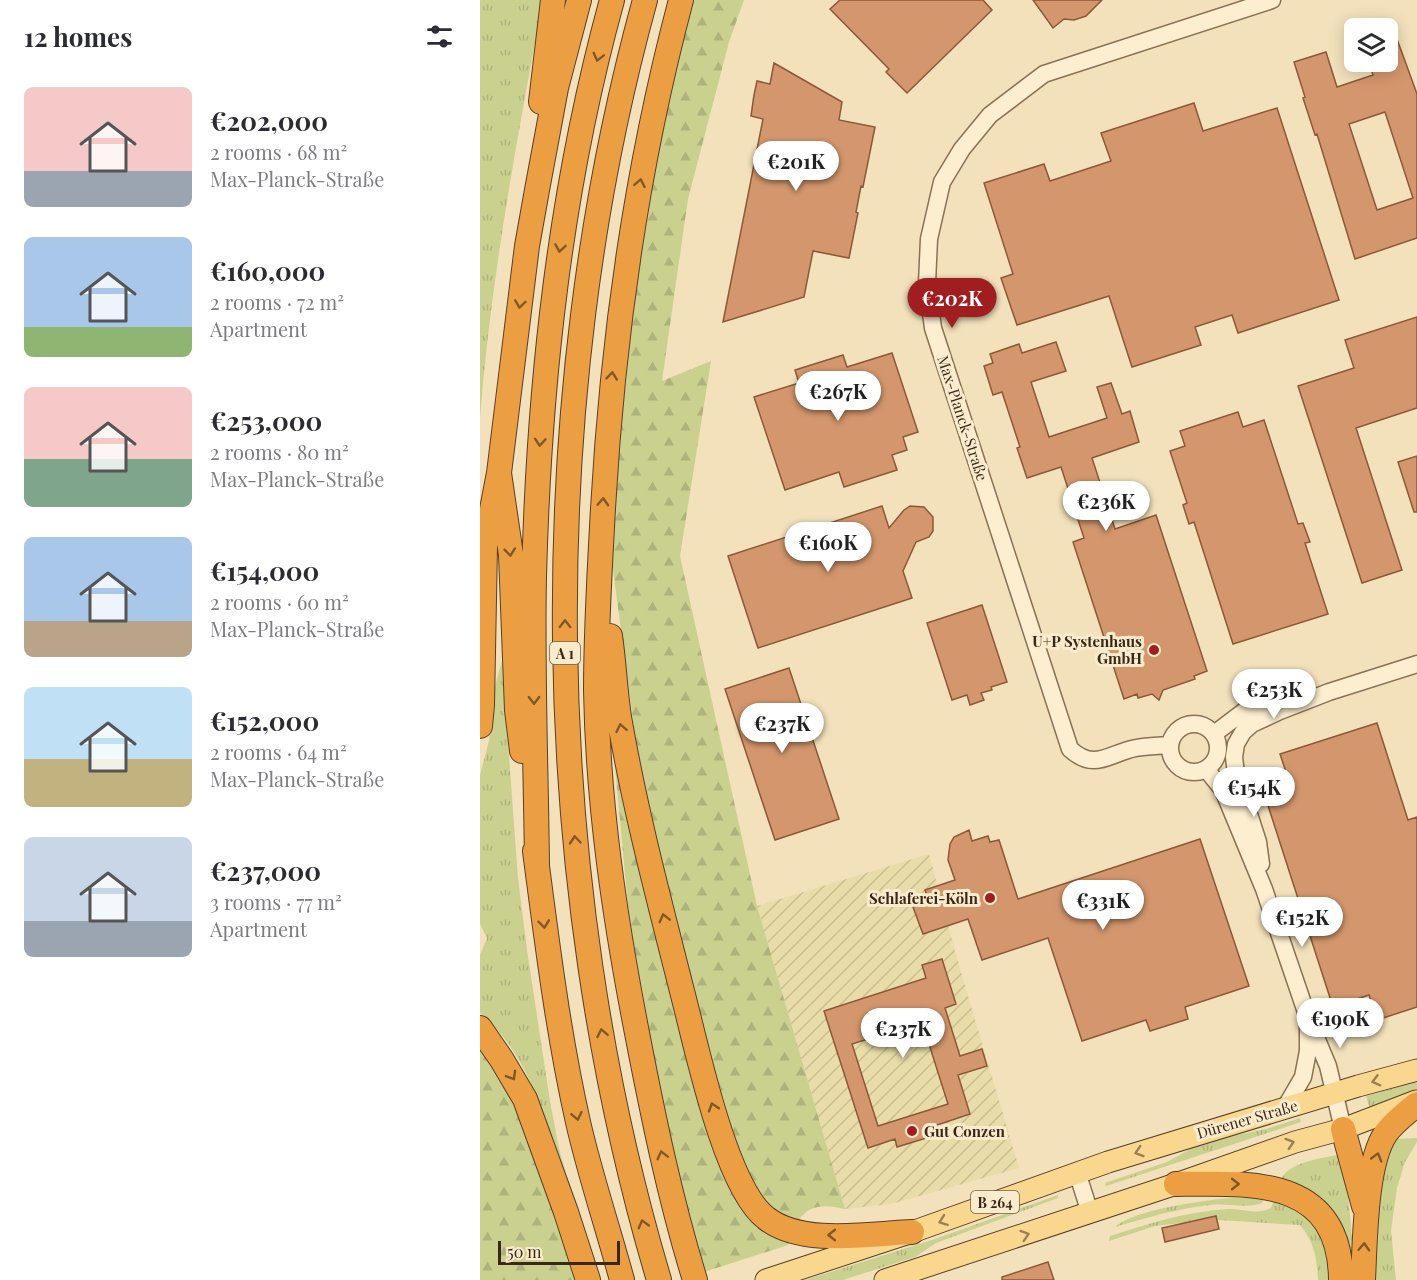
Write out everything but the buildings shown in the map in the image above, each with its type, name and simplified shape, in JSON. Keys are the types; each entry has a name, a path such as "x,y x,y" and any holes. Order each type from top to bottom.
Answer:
{"highway":[{"path":"537,190 543,82 553,0"},
{"path":"480,726 485,546 499,473 522,287 537,190 556,88 579,0"},
{"name":"A 1","path":"612,0 570,183 554,290 543,399 534,579 537,866 546,939 566,1067 578,1125 622,1280"},
{"name":"A 1","path":"645,0 606,173 590,267 579,352 571,438 565,569 565,671 578,872 593,984 612,1091 633,1186 659,1280"},
{"path":"681,0 653,115 626,265 606,434 596,688 603,804 618,931 647,1086 674,1205 694,1276"},
{"path":"499,473 511,555 517,710 537,866"},
{"path":"600,561 619,716 640,826 707,1087 740,1184 758,1211 767,1220 793,1231 828,1235 912,1232"},
{"path":"480,1028 525,1099 588,1280"},
{"path":"1363,1280 1366,1214 1376,1156 1386,1134 1417,1103"},
{"path":"1343,1129 1366,1214"},
{"path":"1176,1184 1244,1183 1272,1188 1300,1197 1320,1215 1331,1230 1341,1259 1341,1280"}],"main road":[{"name":"Dürener Straße","path":"766,1280 912,1232 1077,1172 1417,1070"},
{"name":"B 264","path":"885,1280 1176,1184 1294,1142 1343,1129 1417,1103"}],"street":[{"name":"Max-Planck-Straße","path":"1169,745 1136,748 1102,760 1080,758 1070,749 933,328 927,283 929,239 942,182 962,148 990,115 1044,74 1272,0"},
{"path":"1264,889 1258,842 1236,774 1234,757 1236,744 1243,732 1252,724 1329,692 1417,664"},
{"path":"1214,734 1243,712 1303,692 1329,692"},
{"path":"1199,724 1214,734 1218,744 1218,753 1212,765 1206,769 1192,773 1181,769 1171,758 1169,745 1174,733 1187,725 1199,724"},
{"path":"1206,769 1223,790 1264,889 1308,1018 1328,1066 1343,1129"},
{"path":"1285,1108 1303,1077 1308,1052 1308,1018"},
{"path":"1077,1172 1090,1213"}],"shaded area":[{"path":"929,854 956,955 1019,1168 891,1204 845,1209 757,906"}],"green space":[{"path":"480,0 543,0 498,260 480,418"},
{"path":"694,0 744,0 729,42 688,199 662,381 711,361 680,556 757,906 845,1209 813,1208 798,1221 773,1208 750,1178 740,1155 709,1049 668,899 636,743 611,555 634,265 656,144"},
{"path":"502,661 518,878 550,1101 559,1149 568,1180 564,1181 543,1113 524,1069 512,1049 480,1013 480,955 487,938 480,924 480,775 489,741 494,690"},
{"path":"612,735 709,1125 791,1241 788,1245 704,1272 669,1140 634,954"},
{"path":"480,1038 509,1080 577,1280 480,1280"},
{"path":"1417,1081 1417,1089 1370,1110 1366,1096"},
{"path":"1300,1118 1301,1122 1106,1186 1105,1183 1167,1162 1203,1142 1266,1129"},
{"path":"1417,1138 1405,1162 1397,1188 1391,1231 1396,1280 1374,1280 1380,1186 1394,1139"},
{"path":"1341,1154 1350,1217 1352,1280 1348,1255 1279,1182 1283,1175 1297,1165"},
{"path":"1058,1195 1058,1198 936,1243 915,1257 843,1280 805,1280 935,1239"},
{"path":"1230,1198 1264,1198 1262,1203 1256,1205 1199,1206 1115,1227 1137,1215 1187,1204"},
{"path":"1274,1200 1300,1212 1319,1232 1327,1251 1329,1280 1318,1280 1314,1251 1309,1237 1300,1225 1217,1220 1215,1216 1155,1226 1109,1241 1110,1236 1183,1215 1229,1209 1266,1210 1271,1208"}],"place":[{"name":"U+P Systenhaus GmbH","path":"1154,650"},
{"name":"Schlaferei-Köln","path":"990,898"},
{"name":"Gut Conzen","path":"912,1131"}]}
